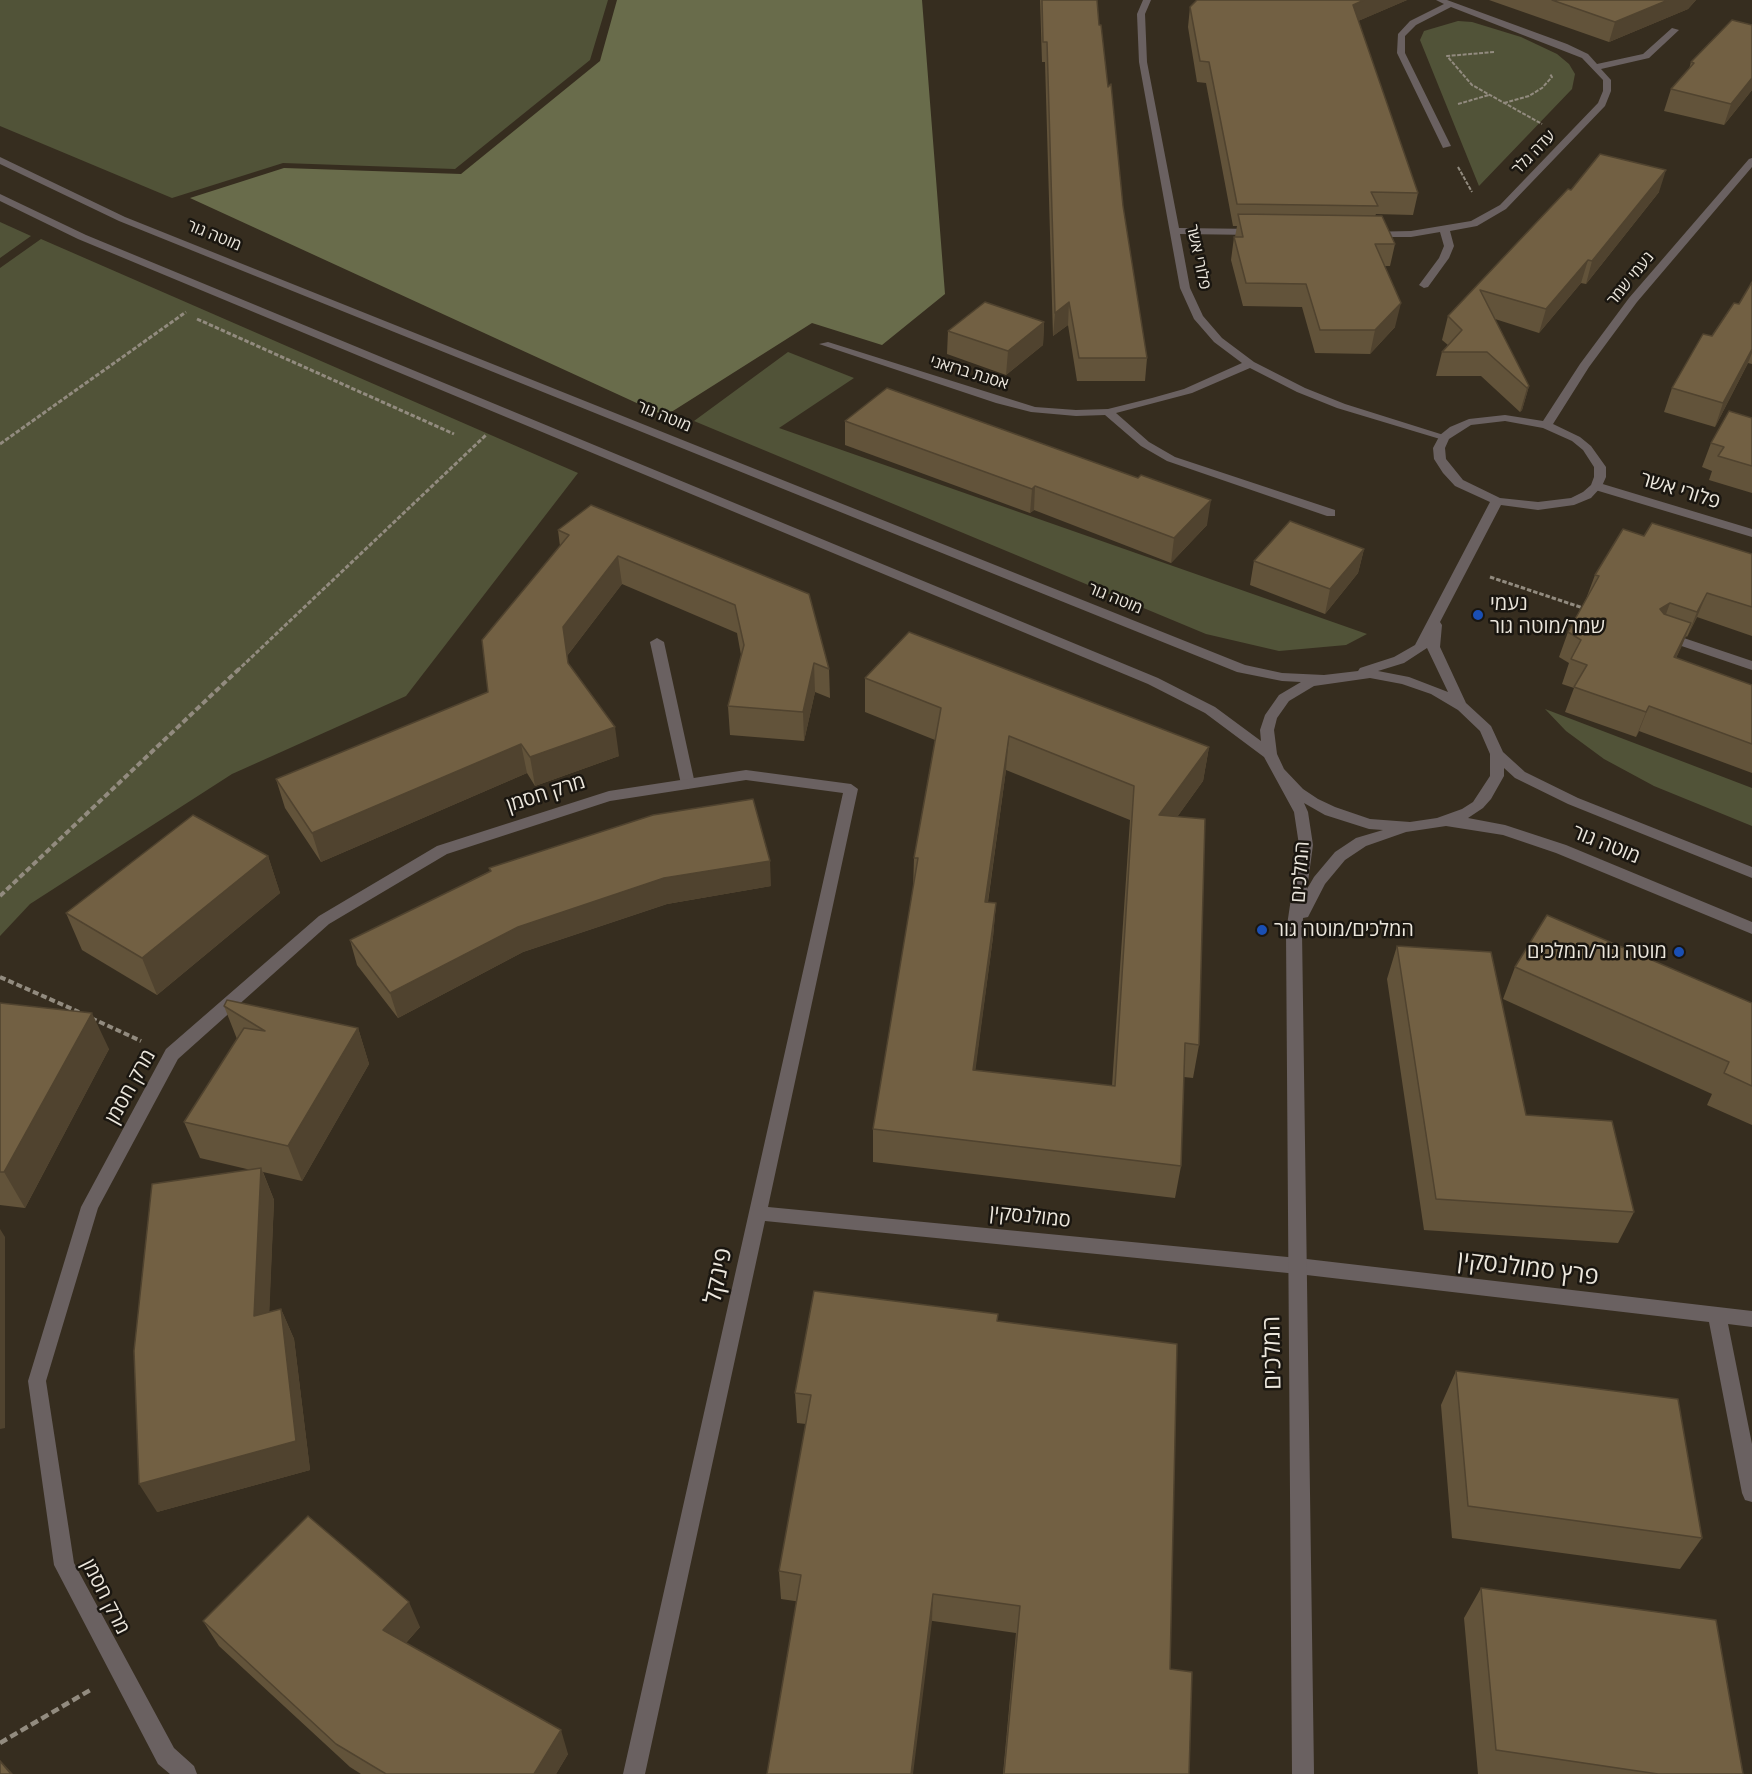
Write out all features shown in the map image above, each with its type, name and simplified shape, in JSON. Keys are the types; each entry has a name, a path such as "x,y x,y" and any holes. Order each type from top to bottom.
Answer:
{"street":[{"name":"פלורי אשר","path":"1147,0 1142,14 1143,62 1185,288 1198,317 1218,340 1250,364 1301,390 1341,406 1444,437"},
{"path":"1440,0 1564,46 1585,57 1597,67 1646,56 1675,30"},
{"path":"1446,146 1401,52 1401,36 1413,23 1451,4"},
{"name":"עדה גלר","path":"1361,234 1445,231 1474,225 1503,207 1602,104 1607,91 1607,80 1597,67"},
{"name":"מוטה גור","path":"0,160 122,219 1242,669 1282,677 1324,679"},
{"name":"נעמי שמר","path":"1546,425 1584,366 1633,300 1752,161"},
{"path":"0,197 82,237 1153,681 1210,710 1270,754 1286,780 1305,797 1330,811 1369,824 1410,827 1439,823 1467,813 1486,796 1497,776 1497,754 1486,729 1463,707 1436,691 1404,680 1354,674"},
{"path":"1175,231 1268,232"},
{"path":"1424,285 1444,258 1449,246 1445,231"},
{"name":"אסנת ברזאני","path":"824,344 1035,410 1108,412 1188,391 1250,364"},
{"path":"1108,412 1145,444 1171,459 1331,513"},
{"path":"1486,419 1526,420 1546,425 1576,439 1592,452 1600,467 1600,477 1596,486 1575,501 1557,505 1517,505 1497,501 1476,493 1447,471 1440,459 1439,448 1444,437 1461,425 1486,419"},
{"name":"פלורי אשר","path":"1596,486 1752,533"},
{"path":"1270,754 1267,730 1276,707 1295,690 1324,679 1354,674 1399,660 1420,648 1497,501"},
{"path":"1437,618 1433,646 1450,686 1463,707"},
{"path":"1660,634 1752,666"},
{"path":"657,642 688,784"},
{"name":"מוטה גור","path":"1497,754 1520,775 1573,801 1752,873"},
{"name":"מרק חסמן","path":"186,1774 166,1756 63,1564 37,1381 90,1207 172,1054 324,920 442,850 609,796 746,775 851,789"},
{"name":"המלכים","path":"1286,780 1301,812 1306,845 1294,932 1303,1774"},
{"name":"פינקל","path":"634,1774 851,789"},
{"name":"מוטה גור","path":"1439,823 1478,825 1561,849 1752,928"},
{"name":"המלכים","path":"1294,932 1318,881 1340,856 1361,842 1410,827"},
{"name":"סמולנסקין","path":"758,1213 1298,1266"},
{"name":"פרץ סמולנסקין","path":"1298,1266 1752,1319"},
{"path":"1718,1316 1752,1493"}],"path":[{"path":"1501,52 1447,56 1472,85 1570,137"},
{"path":"1503,103 1529,96 1542,88 1552,77 1549,71"},
{"path":"1446,146 1486,217"},
{"path":"0,444 214,292"},
{"path":"0,896 508,414"},
{"path":"1462,568 1594,612"},
{"path":"0,977 172,1054"},
{"path":"0,1743 120,1672"}],"green space":[{"path":"0,0 608,0 590,60 455,169 283,163 172,198 0,126"},
{"path":"617,0 922,0 945,294 882,345 812,323 665,416 190,198 284,168 461,174 600,61"},
{"path":"1458,21 1472,22 1521,37 1557,54 1569,64 1575,74 1572,89 1479,186 1420,40 1424,31"},
{"path":"0,222 31,236 0,258"},
{"path":"41,239 578,473 406,696 232,774 30,904 0,936 0,268"},
{"path":"788,352 854,378 779,428 1367,634 1346,645 1279,651 1206,634 694,421"},
{"path":"1545,709 1752,788 1752,826 1654,786 1604,759 1566,731"}],"building":[{"path":"1042,0 1097,0 1108,87 1111,84 1123,206 1147,358 1079,358 1069,302 1055,313 1047,42 1043,42"},
{"path":"1197,0 1364,0 1353,5 1418,193 1371,192 1378,206 1237,204 1209,62 1200,61 1190,7"},
{"path":"1552,0 1668,0 1615,22"},
{"path":"1732,20 1752,25 1752,78 1731,104 1671,89 1694,63 1691,62"},
{"path":"1600,154 1666,170 1592,261 1588,260 1546,309 1480,290 1529,386 1527,388 1487,352 1442,352 1462,330 1448,316 1568,189 1571,190"},
{"path":"1238,214 1382,216 1395,244 1375,244 1401,303 1375,330 1320,330 1306,284 1246,283 1234,237 1243,237"},
{"path":"1752,282 1752,349 1723,403 1672,388 1703,334 1712,336 1734,303 1739,304"},
{"path":"985,302 1044,322 1008,351 948,331"},
{"path":"887,388 1138,478 1141,475 1211,500 1174,538 1035,486 1032,489 845,421"},
{"path":"1729,411 1752,418 1752,466 1718,456 1724,447 1711,443"},
{"path":"591,505 809,594 829,669 814,663 803,712 728,706 744,645 735,605 618,556 563,627 568,663 615,727 530,757 521,744 312,833 276,779 488,692 482,640 569,535 558,530"},
{"path":"1290,521 1364,549 1330,589 1254,561"},
{"path":"1652,523 1752,554 1752,607 1707,593 1697,612 1670,603 1660,609 1664,614 1691,623 1674,657 1752,685 1752,744 1649,706 1646,712 1574,687 1587,665 1571,659 1581,640 1568,632 1599,576 1595,575 1623,529 1644,536"},
{"path":"909,632 1209,747 1159,815 1205,819 1199,1045 1185,1043 1181,1166 873,1129 918,858 914,858 941,708 865,678","holes":["1009,736 1134,786 1115,1086 973,1070 996,903 985,902"]},
{"path":"753,799 770,861 664,878 518,927 390,993 350,940 491,871 489,868 653,815"},
{"path":"193,815 268,856 142,958 66,913"},
{"path":"1547,915 1752,1003 1752,1086 1724,1073 1729,1062 1515,967"},
{"path":"1397,946 1491,952 1526,1115 1612,1121 1634,1212 1436,1199"},
{"path":"227,1000 358,1028 288,1146 184,1122 244,1028 265,1031 224,1006"},
{"path":"0,1003 92,1013 4,1172 0,1172"},
{"path":"261,1168 254,1316 281,1309 296,1441 139,1484 134,1351 152,1184"},
{"path":"814,1291 998,1314 997,1321 1177,1344 1170,1669 1192,1672 1189,1774 1004,1774 1020,1606 933,1594 911,1774 767,1774 801,1575 779,1571 811,1395 795,1393"},
{"path":"1456,1371 1678,1399 1702,1538 1468,1506"},
{"path":"308,1516 409,1602 383,1630 561,1730 534,1774 386,1774 336,1744 203,1621"},
{"path":"1481,1588 1716,1620 1743,1774 1658,1774 1496,1750"},
{"path":"0,1761 11,1774 0,1774"}],"place":[{"name":"נעמי שמר/מוטה גור","path":"1478,615"},
{"name":"המלכים/מוטה גור","path":"1262,930"},
{"name":"מוטה גור/המלכים","path":"1679,952"}]}
